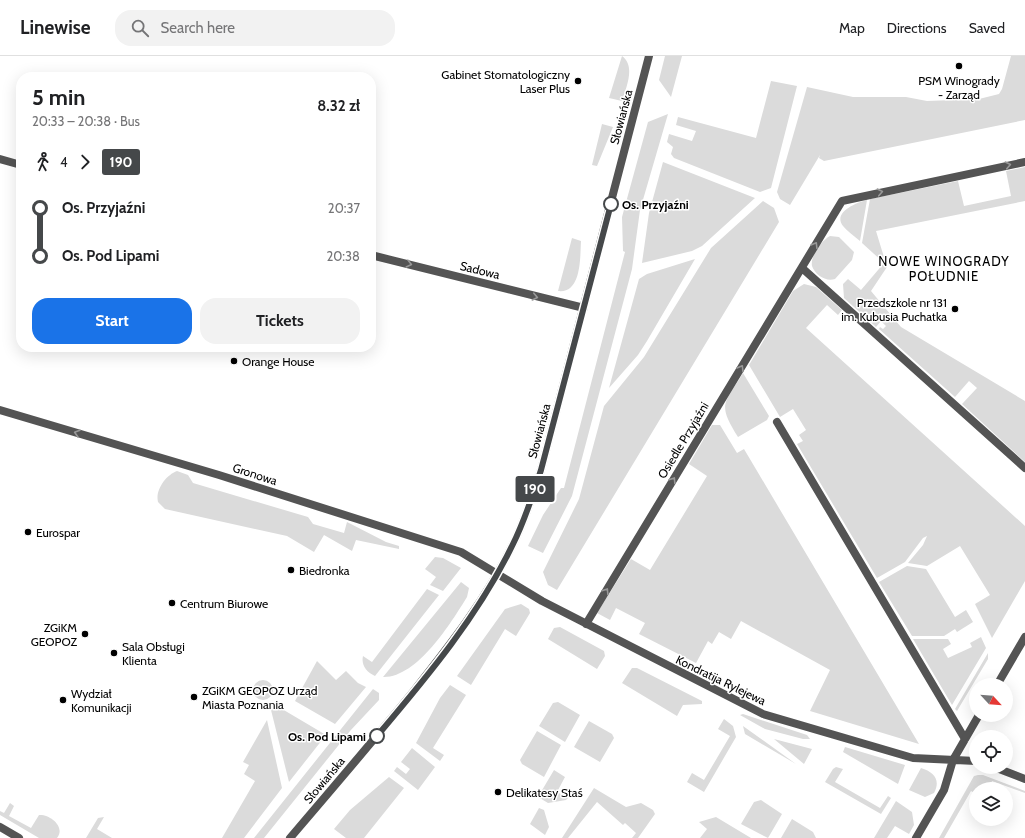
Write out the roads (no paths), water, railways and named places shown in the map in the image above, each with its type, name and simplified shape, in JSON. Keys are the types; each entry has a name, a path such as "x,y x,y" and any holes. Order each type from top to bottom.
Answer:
{"street":[{"name":"Słowiańska","path":"290,838 391,720 475,611 498,573 524,518 541,470 649,56"},
{"path":"0,159 16,164"},
{"name":"Osiedle Przyjaźni","path":"586,624 842,201 1025,162"},
{"name":"Sadowa","path":"376,256 584,308"},
{"path":"802,268 1025,468"},
{"name":"Gronowa","path":"0,410 115,443 448,547 462,552 498,573"},
{"path":"777,422 965,739"},
{"name":"Kondratija Rylejewa","path":"498,573 542,601 764,714 913,758 969,761"},
{"path":"1001,678 1025,637"},
{"path":"916,838 944,790 953,760 975,722"},
{"path":"1012,774 1025,779"},
{"path":"0,827 19,838"}],"place":[{"name":"PSM Winogrady - Zarząd","path":"959,66"},
{"name":"Gabinet Stomatologiczny Laser Plus","path":"578,81"},
{"name":"Os. Przyjaźni","path":"611,204"},
{"name":"Przedszkole nr 131 im. Kubusia Puchatka","path":"955,309"},
{"name":"Orange House","path":"234,361"},
{"name":"Eurospar","path":"28,532"},
{"name":"Biedronka","path":"291,570"},
{"name":"Centrum Biurowe","path":"172,603"},
{"name":"ZGiKM GEOPOZ","path":"85,634"},
{"name":"Sala Obsługi Klienta","path":"114,653"},
{"name":"ZGiKM GEOPOZ Urząd Miasta Poznania","path":"194,697"},
{"name":"Wydział Komunikacji","path":"63,700"},
{"name":"Os. Pod Lipami","path":"377,736"},
{"name":"Delikatesy Staś","path":"498,792"}],"district":[{"name":"NOWE WINOGRADY POŁUDNIE","path":"944,268"}]}
